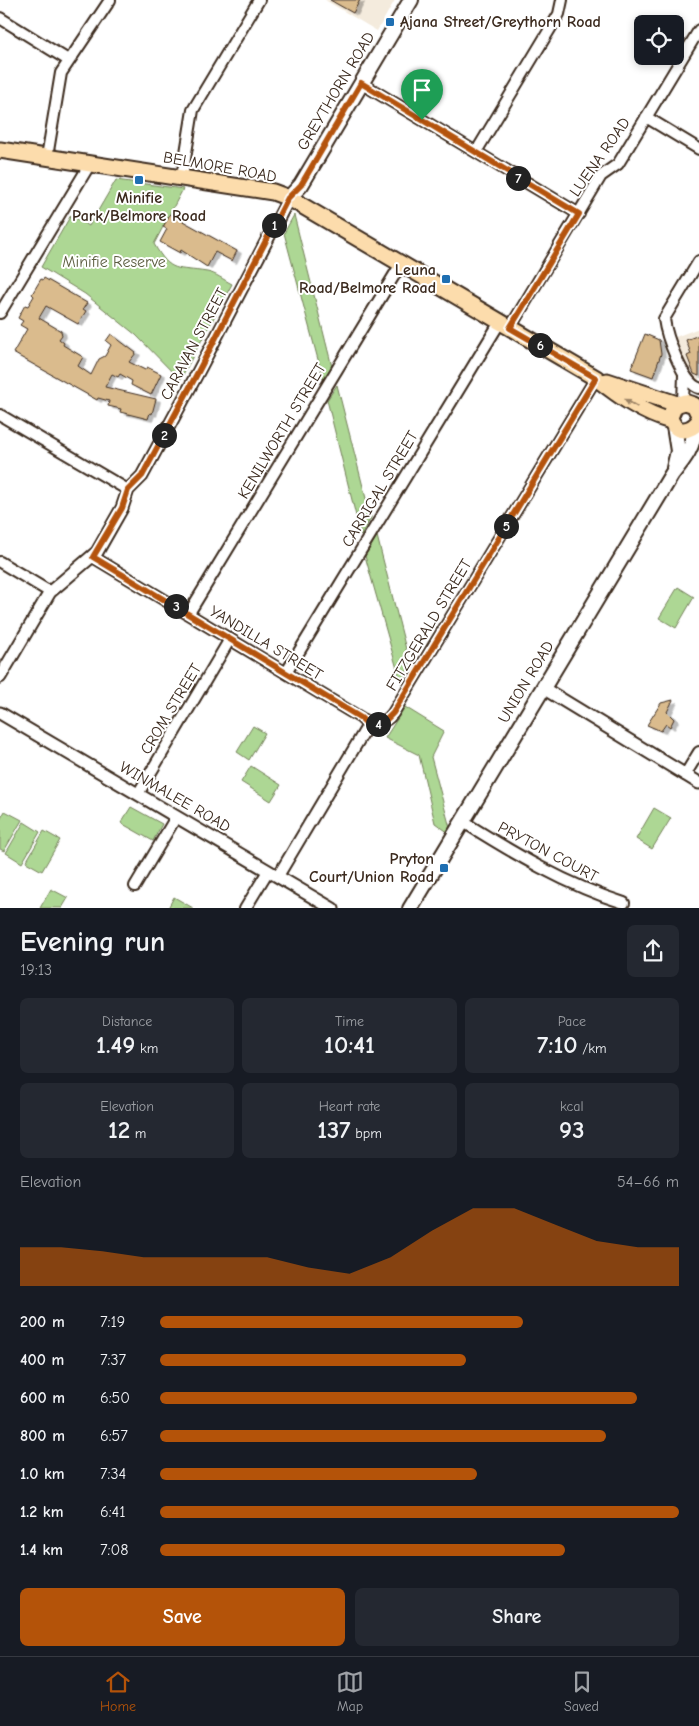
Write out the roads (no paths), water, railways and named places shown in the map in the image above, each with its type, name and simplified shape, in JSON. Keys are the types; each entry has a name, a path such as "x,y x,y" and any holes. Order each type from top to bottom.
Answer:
{"main road":[{"name":"GREYTHORN ROAD","path":"288,198 301,185 411,0"},
{"name":"BELMORE ROAD","path":"0,150 274,192 288,198 596,378 628,402 651,415 684,430 698,421"},
{"name":"BELMORE ROAD","path":"596,378 687,400"},
{"path":"673,424 671,412 687,400 696,407 698,421"},
{"name":"UNION ROAD","path":"410,908 672,474 690,452 694,443 698,421"},
{"name":"UNION ROAD","path":"672,474 678,451 673,424"}],"street":[{"path":"47,157 58,84 68,60 110,0"},
{"path":"182,177 193,110 259,0"},
{"path":"476,152 559,14 562,0"},
{"path":"0,18 68,60"},
{"name":"LUENA ROAD","path":"505,325 579,214 601,176 618,164 699,30"},
{"path":"361,83 579,214"},
{"path":"646,117 699,149"},
{"path":"0,313 90,164"},
{"name":"CARAVAN STREET","path":"50,592 93,557 122,508 128,490 146,468 288,198"},
{"path":"687,400 684,375 664,319 699,261"},
{"name":"KENILWORTH STREET","path":"189,614 401,264"},
{"name":"CARRIGAL STREET","path":"286,673 505,325"},
{"path":"684,375 692,386 699,388"},
{"name":"FITZGERALD STREET","path":"245,908 273,873 365,730 369,726 383,723 393,713 596,378"},
{"path":"0,415 128,490"},
{"name":"YANDILLA STREET","path":"93,557 367,722 369,726"},
{"path":"0,562 50,592 0,678"},
{"name":"CROM STREET","path":"138,794 230,639"},
{"path":"543,688 699,783"},
{"name":"WINMALEE ROAD","path":"0,713 333,908"},
{"path":"685,775 699,752"},
{"path":"135,886 176,816"},
{"name":"PRYTON COURT","path":"462,822 522,858 602,897 624,904"}],"place":[{"name":"Ajana Street/Greythorn Road","path":"390,22"},
{"name":"Minifie Park/Belmore Road","path":"139,180"},
{"name":"Leuna Road/Belmore Road","path":"446,279"},
{"name":"Pryton Court/Union Road","path":"444,868"}],"park label":[{"name":"Minifie Reserve","path":"114,262"}]}
